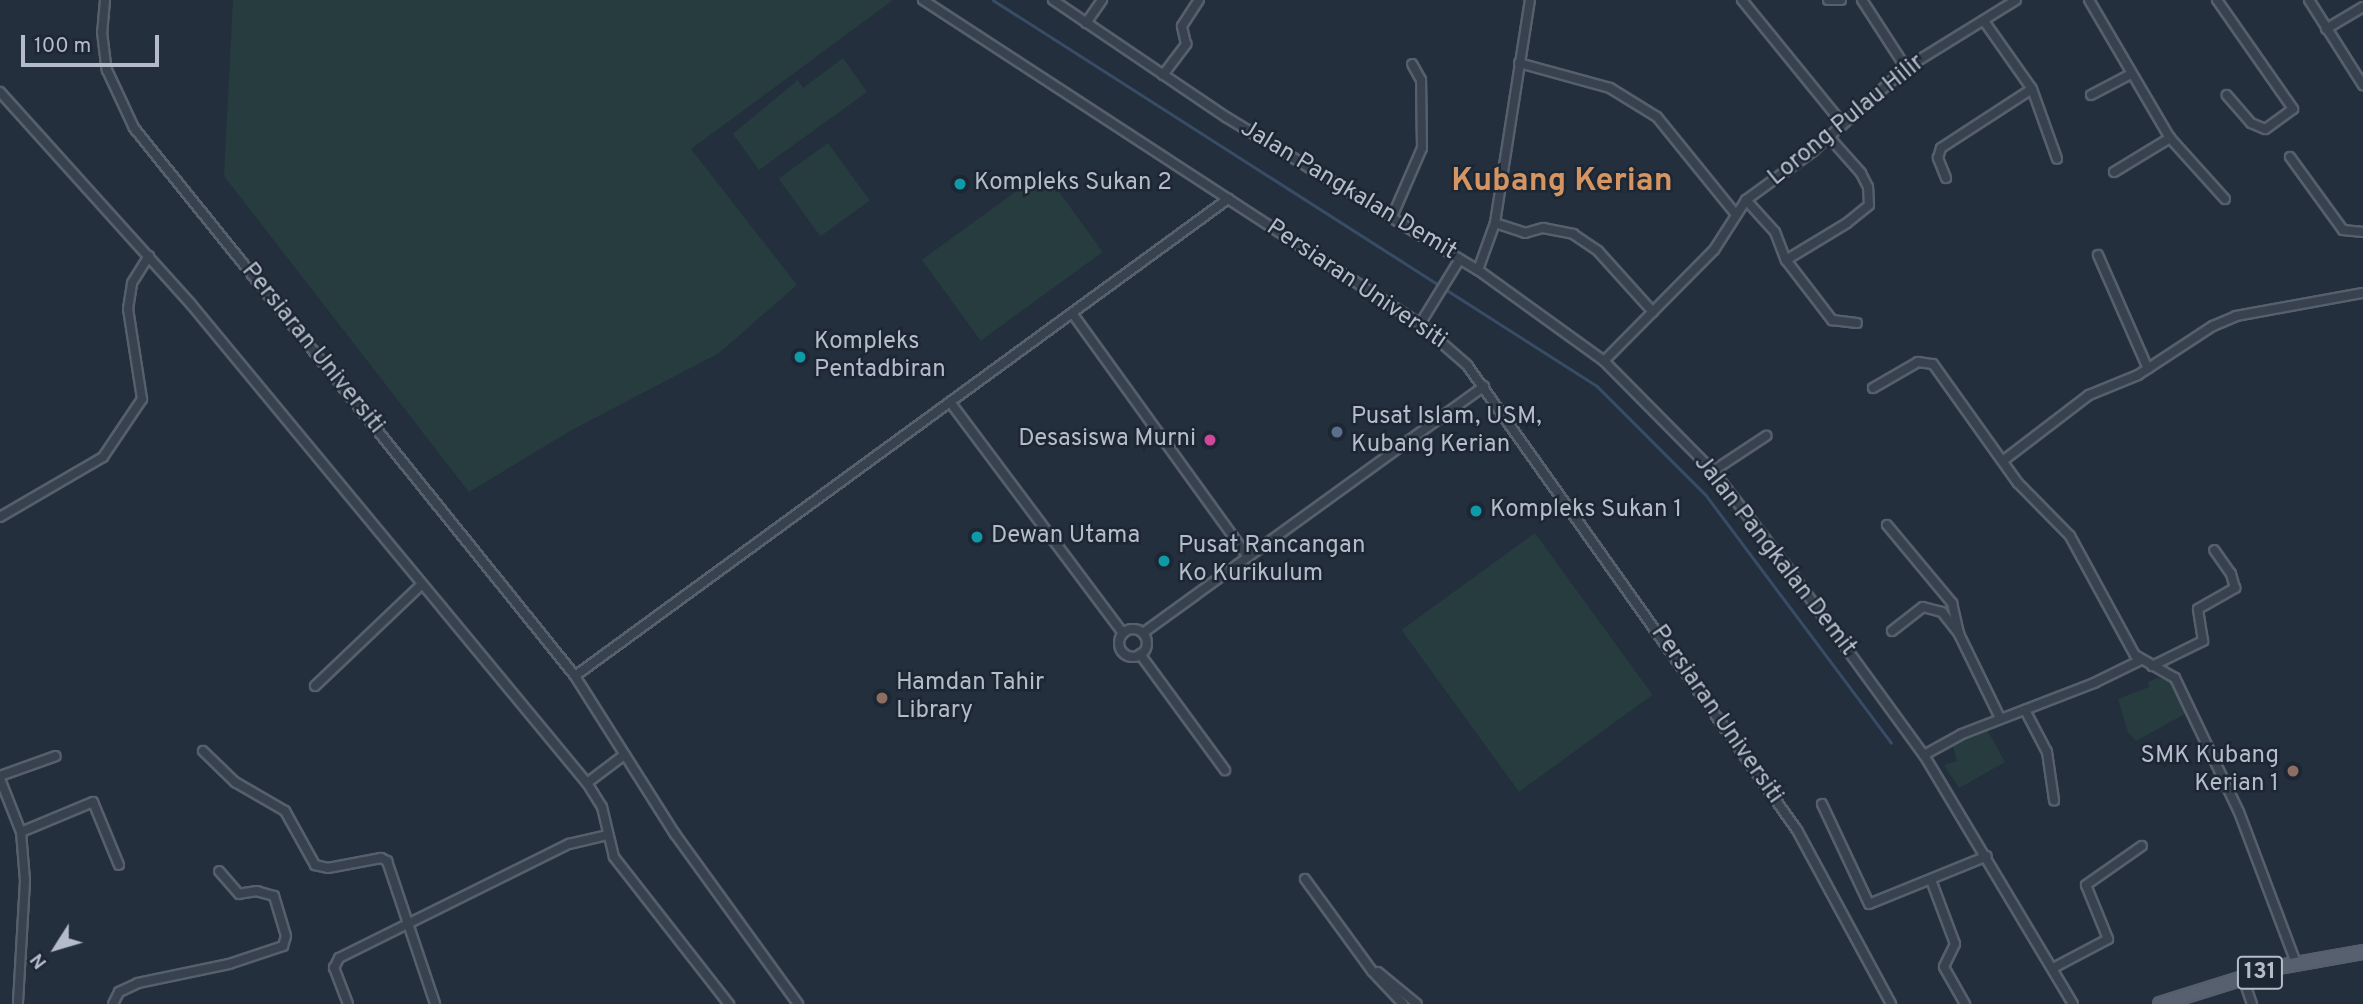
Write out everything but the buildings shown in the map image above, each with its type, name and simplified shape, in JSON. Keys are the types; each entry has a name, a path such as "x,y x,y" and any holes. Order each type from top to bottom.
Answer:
{"main road":[{"name":"131","path":"2160,1004 2296,963 2363,952"}],"street":[{"name":"Persiaran Universiti","path":"105,0 102,32 107,70 134,128 575,676 624,755 798,1004"},
{"name":"Persiaran Universiti","path":"923,0 1420,324 1453,351 1484,386 1797,830 1892,1001"},
{"name":"Jalan Pangkalan Demit","path":"1053,0 1163,75 1478,270 1604,360 1713,471 1924,755 2055,967 2073,1004"},
{"path":"1086,23 1102,0"},
{"path":"1163,75 1186,44 1182,26 1199,0"},
{"path":"1478,270 1495,223 1531,0"},
{"path":"1742,0 1841,122"},
{"path":"1828,0 1842,0"},
{"path":"1862,0 1906,68"},
{"name":"Lorong Pulau Hilir","path":"1604,360 1714,250 1734,212 1746,200 1829,137 1841,122 1906,68 2016,0"},
{"path":"2089,0 2130,75 2170,138 2225,199"},
{"path":"2217,0 2293,109 2265,129 2250,124 2227,94"},
{"path":"2309,0 2363,85"},
{"path":"2326,29 2363,7"},
{"path":"1984,21 2032,89 2057,159"},
{"path":"1519,63 1609,88 1657,117 1734,212"},
{"path":"1392,217 1422,148 1423,98 1412,64"},
{"path":"2091,95 2130,75"},
{"path":"1946,178 1938,158 1941,148 2032,89"},
{"path":"0,92 149,256 420,586 587,783 602,807 607,835 617,863 729,1004"},
{"path":"1786,260 1847,223 1869,205 1868,187 1861,173 1829,137"},
{"path":"2114,172 2170,138"},
{"path":"2290,157 2343,230 2363,232"},
{"path":"575,676 1228,199"},
{"name":"Lorong Pulau Hilir","path":"1746,200 1775,232 1786,260 1832,320 1857,323"},
{"path":"1495,223 1525,233 1543,228 1573,234 1598,251 1653,312"},
{"path":"2098,255 2148,369"},
{"path":"0,517 103,457 142,399 128,309 132,283 149,256"},
{"path":"1420,324 1460,259"},
{"path":"2004,460 2089,395 2148,369 2192,337 2236,316 2363,293"},
{"path":"1072,313 1247,556"},
{"path":"1873,388 1928,361 2004,460 2018,483 2070,536 2141,660 2175,678 2217,762 2296,963"},
{"path":"1143,634 1484,386"},
{"path":"950,402 1123,633"},
{"path":"1713,471 1766,436"},
{"path":"1887,525 1952,603 1959,634"},
{"path":"2152,666 2203,641 2198,609 2235,588 2231,575 2214,550"},
{"path":"315,686 420,586"},
{"path":"1892,631 1930,606 1942,612 1959,634 2000,718"},
{"path":"1135,629 1143,634 1146,642 1140,654 1124,653 1119,640 1123,633 1135,629"},
{"path":"1140,654 1225,770"},
{"path":"1924,755 2000,718 2025,710 2141,660"},
{"path":"2025,710 2047,752 2054,800"},
{"path":"203,751 234,782 285,811 315,865 328,868 381,858 387,861 406,926 435,1004"},
{"path":"587,783 624,755"},
{"path":"18,1004 26,927 21,832 5,801 0,778 56,757"},
{"path":"21,832 93,802 119,865"},
{"path":"1822,804 1866,902 1876,904 1987,856"},
{"path":"348,1004 335,962 569,844 607,835"},
{"path":"2055,967 2108,939 2086,885 2142,846"},
{"path":"113,1004 119,992 138,983 229,964 283,946 286,936 274,896 257,891 239,894 219,871"},
{"path":"1305,880 1367,964 1403,1004"},
{"path":"1931,880 1955,944 1944,967 1965,1004"},
{"path":"1367,964 1417,1004"},
{"path":"2243,978 2252,1004"}],"green space":[{"path":"233,0 893,0 691,149 797,285 719,353 570,431 469,492 224,176"},
{"path":"843,58 867,92 759,170 733,134 798,80 803,88"},
{"path":"828,143 870,200 820,236 779,179"},
{"path":"1044,171 1103,252 981,341 922,260"},
{"path":"1535,533 1653,695 1519,792 1402,630"},
{"path":"2157,678 2175,681 2190,711 2136,741 2128,732 2118,699 2149,687 2148,682"},
{"path":"1987,730 2005,762 1959,788 1944,765 1957,761 1952,744"}],"waterway":[{"path":"993,0 1597,386 1706,495 1891,742"}],"place":[{"name":"Kompleks Sukan 2","path":"960,184"},
{"name":"Kompleks Pentadbiran","path":"800,357"},
{"name":"Pusat Islam, USM, Kubang Kerian","path":"1337,432"},
{"name":"Desasiswa Murni","path":"1210,440"},
{"name":"Kompleks Sukan 1","path":"1476,511"},
{"name":"Dewan Utama","path":"977,537"},
{"name":"Pusat Rancangan Ko Kurikulum","path":"1164,561"},
{"name":"Hamdan Tahir Library","path":"882,698"},
{"name":"SMK Kubang Kerian 1","path":"2293,771"}],"district":[{"name":"Kubang Kerian","path":"1562,182"}]}
